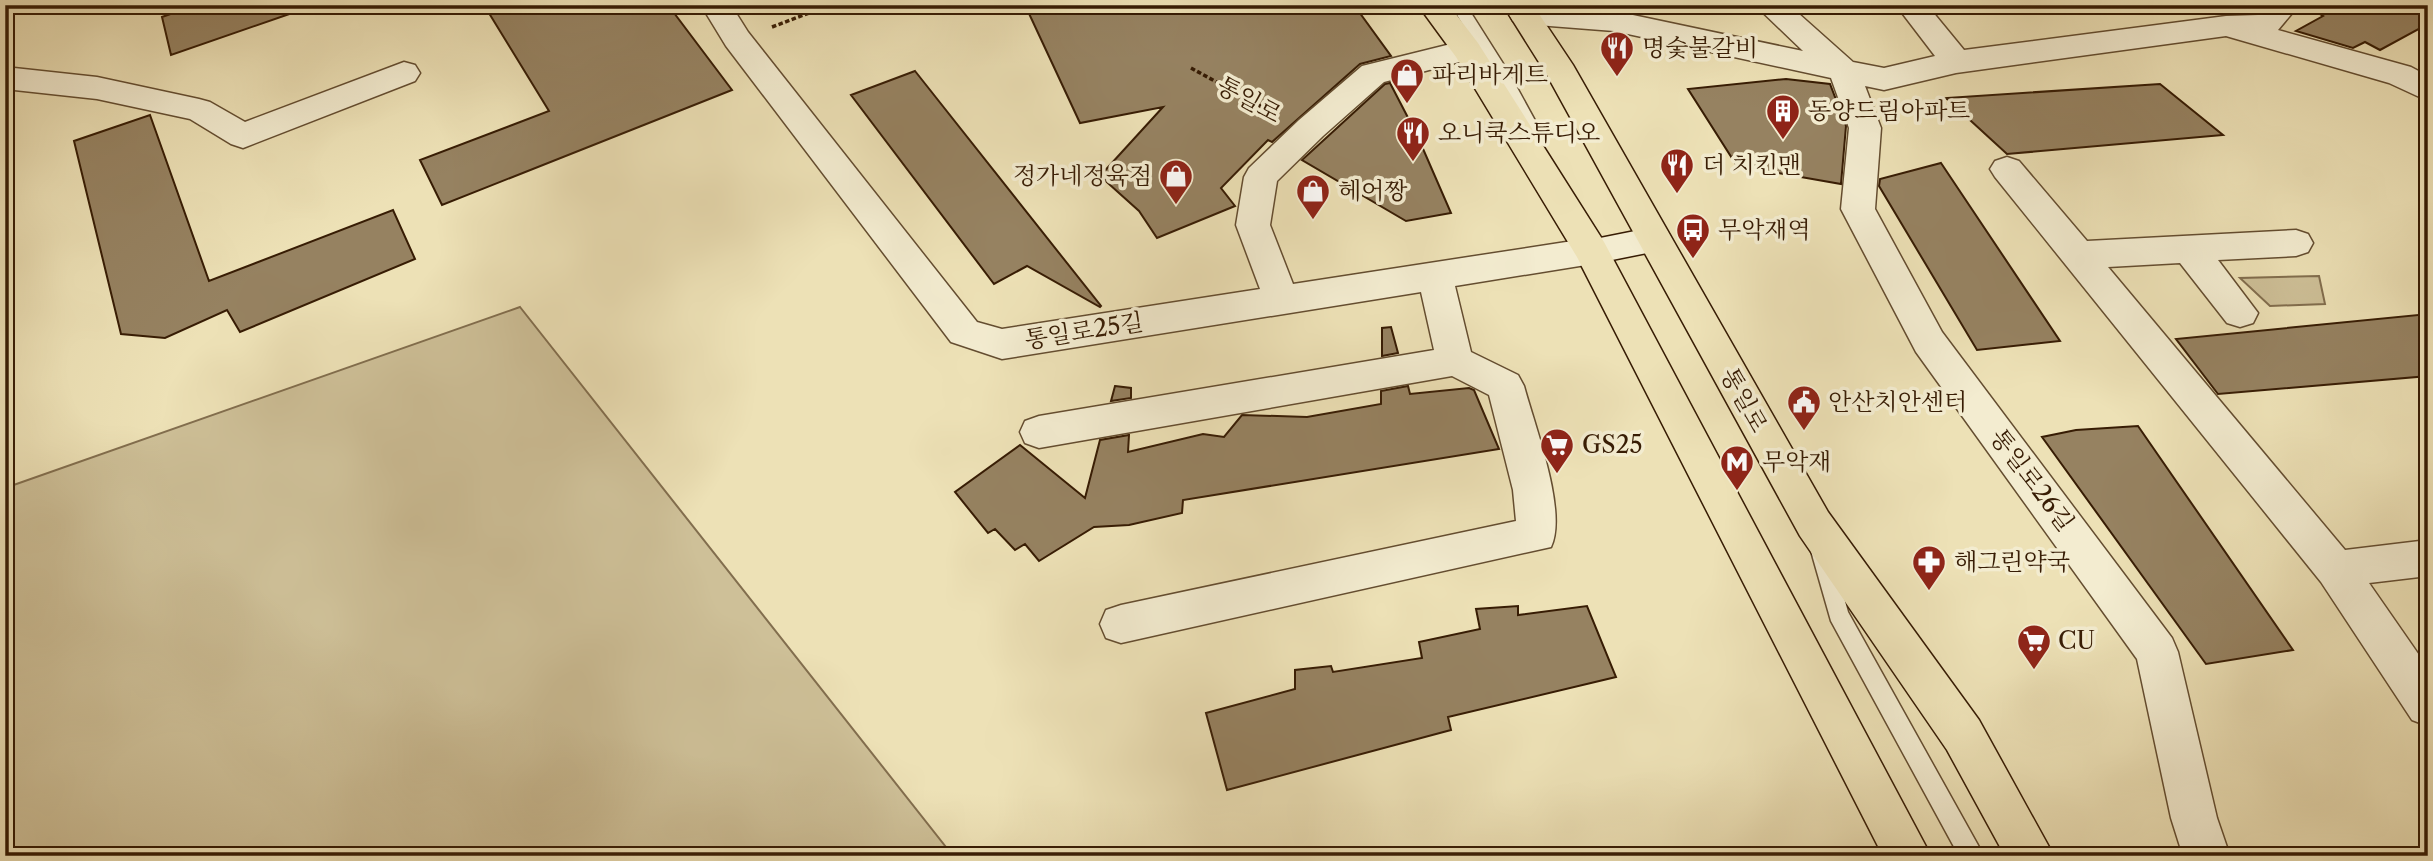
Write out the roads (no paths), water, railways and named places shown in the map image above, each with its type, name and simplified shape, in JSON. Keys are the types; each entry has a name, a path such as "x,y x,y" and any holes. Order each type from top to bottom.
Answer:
{"main road":[{"path":"1433,5 1466,50 1592,251 1909,856"},
{"name":"통일로","path":"1521,10 1562,73 1814,524 1963,735 2031,856"}],"street":[{"path":"1770,5 1844,71"},
{"path":"1911,5 1956,62"},
{"path":"1521,10 1614,21 1884,79 1956,62 2226,26 2266,25 2284,5"},
{"name":"통일로25길","path":"727,22 964,332 1002,344 1655,240"},
{"path":"2226,26 2400,75 2428,90"},
{"name":"통일로","path":"1282,299 1253,225 1261,177 1306,132 1373,74 1466,50"},
{"name":"통일로26길","path":"1844,71 1865,128 1858,209 1929,342 2157,652 2194,818 2207,856"},
{"path":"5,78 97,88 199,110 243,136 404,73"},
{"path":"2007,169 2336,569 2428,705"},
{"path":"2078,255 2296,243"},
{"path":"2189,249 2241,313"},
{"path":"1435,275 1455,361"},
{"path":"1040,432 1455,361 1505,386 1534,491 1537,534 1121,624"},
{"path":"2336,569 2428,558"}],"lane":[{"path":"1458,5 1501,73 1592,251"},
{"path":"1814,524 1838,614 1972,856"}],"place":[{"name":"명숯불갈비","path":"1617,78"},
{"name":"파리바게트","path":"1407,105"},
{"name":"동양드림아파트","path":"1783,141"},
{"name":"오니쿡스튜디오","path":"1413,163"},
{"name":"더 치킨맨","path":"1677,195"},
{"name":"정가네정육점","path":"1176,206"},
{"name":"헤어짱","path":"1313,221"},
{"name":"무악재역","path":"1693,260"},
{"name":"안산치안센터","path":"1804,432"},
{"name":"GS25","path":"1557,475"},
{"name":"무악재","path":"1737,492"},
{"name":"해그린약국","path":"1929,592"},
{"name":"CU","path":"2034,671"}]}
